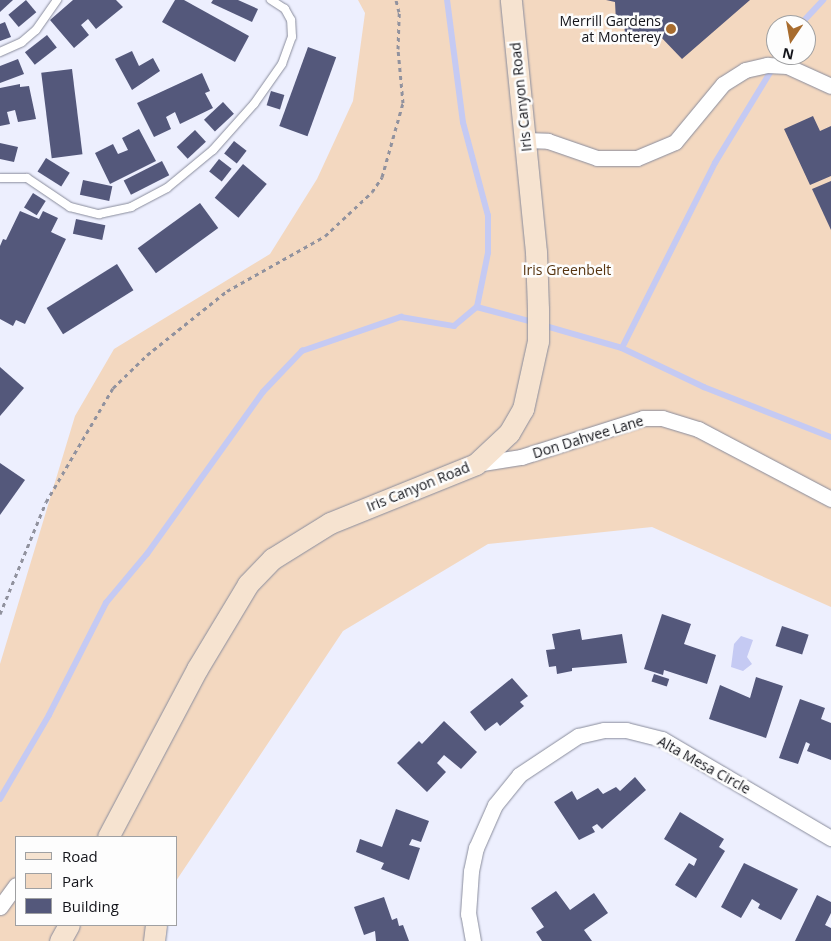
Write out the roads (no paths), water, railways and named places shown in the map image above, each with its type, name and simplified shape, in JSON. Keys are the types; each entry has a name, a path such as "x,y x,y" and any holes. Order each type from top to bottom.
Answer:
{"street":[{"name":"Iris Canyon Road","path":"110,836 196,669 248,584 272,559 330,523 476,464 509,433 522,409 538,341 536,252 511,0"},
{"path":"525,140 548,141 597,158 638,158 675,142 723,84 745,70 767,65 787,66 831,85"},
{"name":"Don Dahvee Lane","path":"476,464 521,457 644,418 662,418 698,429 831,499"},
{"name":"Alta Mesa Circle","path":"473,941 468,914 471,871 476,848 495,805 519,775 558,747 578,736 604,730 626,730 662,739 831,838"},
{"path":"0,907 15,886"},
{"path":"60,941 68,926"},
{"path":"154,941 156,926"}],"lane":[{"path":"0,52 32,34 56,0"},
{"path":"0,178 27,178 70,207 99,214 131,207 167,188 213,150 254,104 282,64 292,37 291,20 284,9 270,0"}],"water":[{"path":"741,636 753,640 747,657 752,664 743,671 731,667 734,644"}],"waterway":[{"path":"0,799 49,715 106,603 147,554 263,392 302,351 401,317 454,326 477,307 488,253 488,216 463,123 447,0"},
{"path":"809,15 823,0"},
{"path":"622,348 715,163 775,65"},
{"path":"477,307 533,322"},
{"path":"542,325 622,348 704,387 831,437"}],"place":[{"name":"Merrill Gardens at Monterey","path":"671,29"}],"park label":[{"name":"Iris Greenbelt","path":"567,270"}]}
